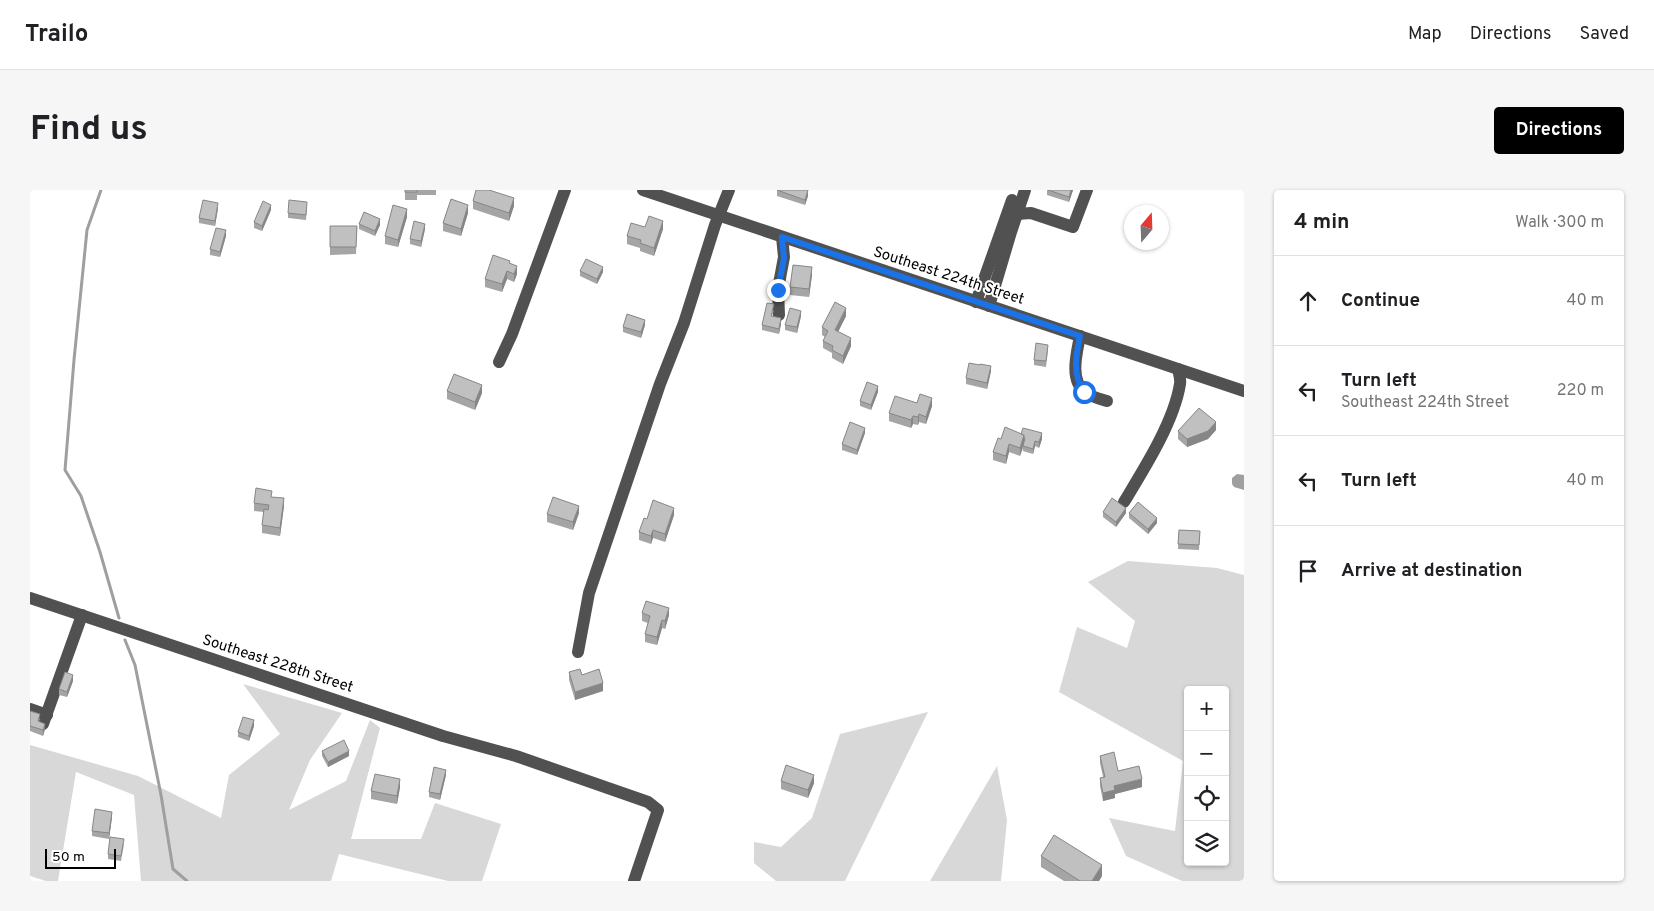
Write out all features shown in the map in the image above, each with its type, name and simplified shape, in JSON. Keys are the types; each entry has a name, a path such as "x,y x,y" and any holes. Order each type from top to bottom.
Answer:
{"street":[{"path":"499,362 512,334 565,190"},
{"name":"Southeast 224th Street","path":"643,190 1244,391"},
{"path":"578,652 589,593 660,384 684,323 715,225 730,190"},
{"path":"976,302 1016,190"},
{"path":"989,306 1025,190"},
{"path":"1017,214 1031,213 1073,227 1087,190"},
{"path":"779,315 777,308 778,290 784,258 782,237"},
{"path":"1080,336 1076,358 1078,383 1084,392 1107,401"},
{"path":"1124,502 1152,453 1174,408 1180,382 1178,369"},
{"name":"Southeast 228th Street","path":"30,598 442,736 516,756 642,800 658,810 634,881"},
{"path":"30,709 45,720 82,616"}],"shaded area":[{"path":"1237,474 1244,475 1244,490 1234,487 1232,484 1232,478"},
{"path":"1128,561 1217,568 1244,575 1244,881 1182,881 1126,856 1109,818 1175,831 1183,761 1059,692 1077,627 1127,648 1135,621 1088,582"},
{"path":"243,684 342,713 310,760 289,810 346,781 370,720 380,728 351,839 421,839 435,803 501,824 482,881 448,881 339,854 331,881 141,881 134,795 76,772 58,881 46,881 30,876 30,745 138,776 221,818 229,775 280,734"},
{"path":"928,712 845,881 776,881 754,863 754,842 781,847 812,818 840,734"},
{"path":"997,766 1007,820 1001,881 930,881"}],"building":[{"path":"405,190 417,190 417,192 405,192"},
{"path":"476,190 489,190 514,198 509,213 473,201"},
{"path":"777,190 808,190 805,200"},
{"path":"1048,190 1071,190 1069,197"},
{"path":"451,199 468,205 461,229 443,223"},
{"path":"203,200 218,203 215,221 199,218"},
{"path":"289,200 307,202 306,215 288,213"},
{"path":"263,201 271,205 262,226 254,222"},
{"path":"393,205 407,209 398,240 385,236"},
{"path":"364,212 380,219 375,231 359,224"},
{"path":"649,216 663,221 654,248 640,243 641,240 627,236 631,223 645,227"},
{"path":"414,221 425,224 421,241 410,239"},
{"path":"330,226 357,226 356,247 330,247"},
{"path":"216,228 226,230 220,252 210,249"},
{"path":"493,255 510,261 509,263 517,266 514,274 507,271 502,284 485,279"},
{"path":"586,259 603,267 597,279 580,271"},
{"path":"793,265 812,267 809,289 790,287"},
{"path":"835,302 846,308 835,330 851,338 843,356 832,350 833,346 823,341 828,331 822,327"},
{"path":"767,303 774,304 771,316 781,318 779,329 762,325"},
{"path":"790,308 801,311 797,327 785,325"},
{"path":"627,314 645,320 641,332 623,327"},
{"path":"1036,343 1048,345 1046,361 1034,360"},
{"path":"969,363 991,366 987,383 966,378"},
{"path":"454,374 482,385 475,402 447,391"},
{"path":"867,382 878,386 871,405 860,401"},
{"path":"920,394 932,398 926,417 919,414 918,417 913,416 911,420 889,413 895,396 917,403"},
{"path":"1199,408 1216,422 1208,431 1187,439 1178,431"},
{"path":"850,422 865,428 857,450 842,444"},
{"path":"1005,427 1024,435 1020,448 1009,444 1006,456 993,452 998,438 1001,439"},
{"path":"1023,428 1042,433 1039,442 1035,441 1033,449 1023,446 1025,438 1021,434"},
{"path":"256,488 272,491 271,497 284,498 280,528 262,525 264,509 268,510 269,505 254,503"},
{"path":"553,497 579,506 573,522 547,514"},
{"path":"1112,498 1126,508 1116,522 1103,512"},
{"path":"653,500 674,508 665,534 653,530 651,536 639,532 644,518 647,519"},
{"path":"1138,502 1157,518 1148,529 1129,513"},
{"path":"1179,530 1200,531 1199,545 1178,544"},
{"path":"646,601 669,608 665,621 662,620 657,637 645,634 650,616 642,613"},
{"path":"580,669 582,675 599,669 603,683 575,692 569,672"},
{"path":"65,672 73,675 67,692 59,689"},
{"path":"30,711 40,714 38,721 45,724 43,730 30,726"},
{"path":"243,717 254,720 249,736 238,732"},
{"path":"344,740 349,751 328,762 322,751"},
{"path":"1114,752 1118,771 1139,766 1142,779 1114,786 1115,790 1103,793 1100,778 1105,777 1100,756"},
{"path":"786,765 814,775 808,790 781,781"},
{"path":"434,767 446,770 440,794 429,792"},
{"path":"375,774 400,779 397,796 371,791"},
{"path":"95,809 112,812 109,833 92,831"},
{"path":"1054,835 1102,865 1092,881 1080,881 1041,856"},
{"path":"110,837 124,839 121,856 108,854"}],"waterway":[{"path":"101,190 87,230 65,470 81,496 119,618"},
{"path":"125,640 135,665 161,795 173,869 187,881"}],"route":[{"path":"778,290 784,258 782,237 1080,336 1076,358 1076,374 1078,383 1084,392"}]}
